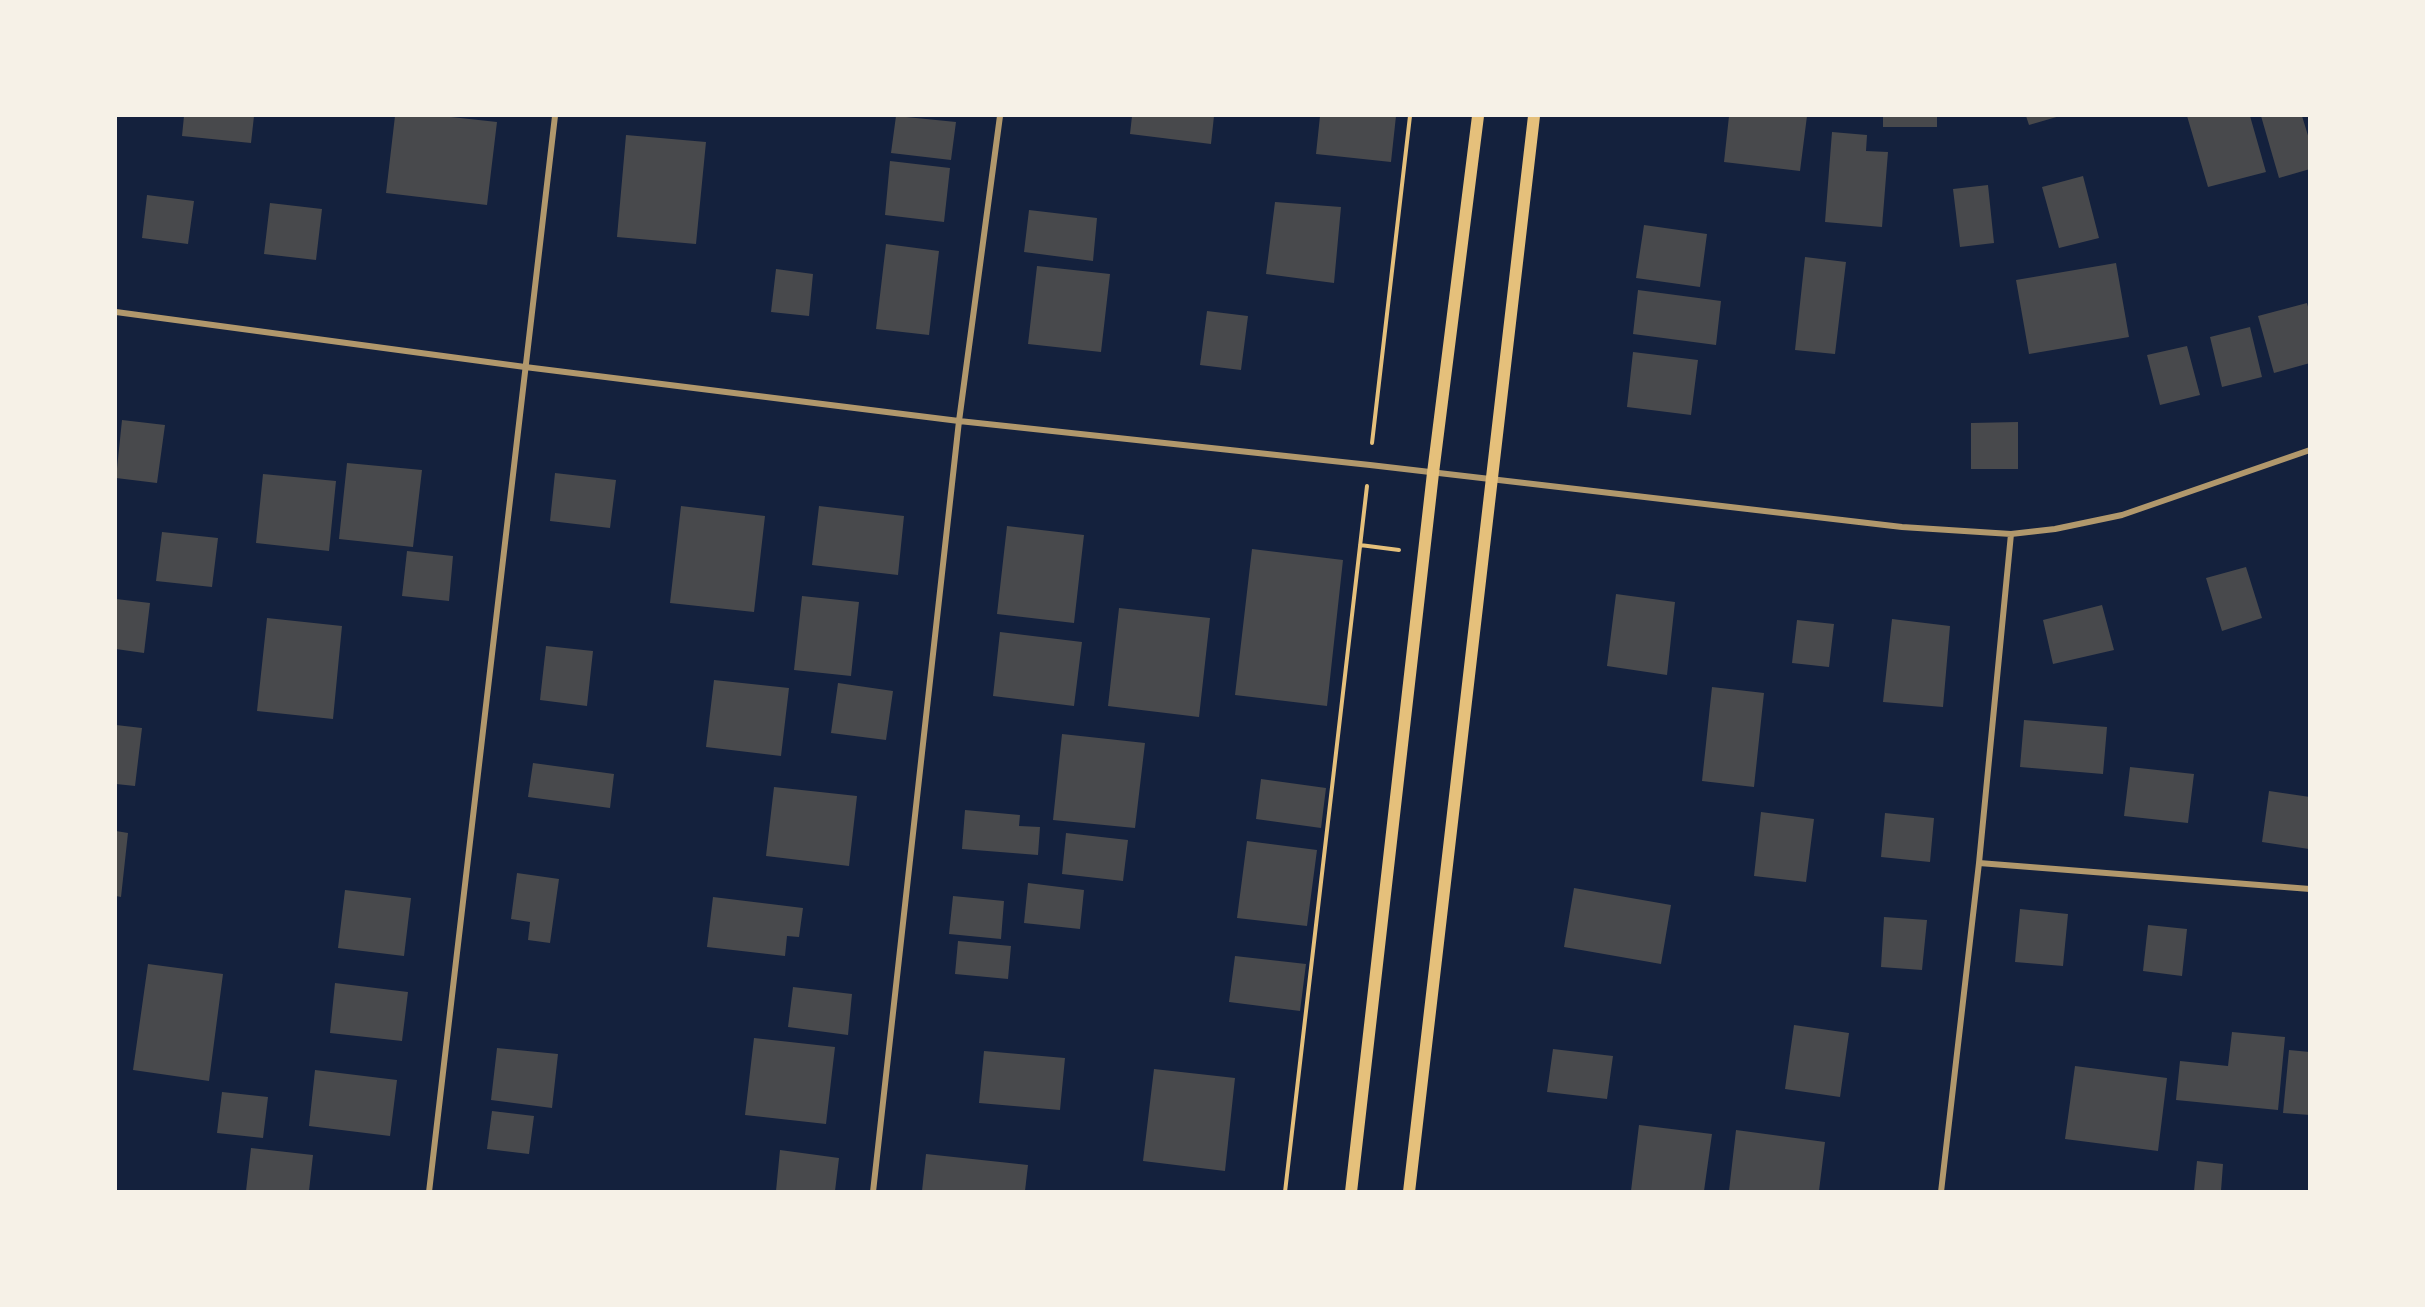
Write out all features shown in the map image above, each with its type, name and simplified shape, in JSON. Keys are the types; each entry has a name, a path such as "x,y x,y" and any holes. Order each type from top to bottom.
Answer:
{"main road":[{"path":"1351,1191 1433,473 1478,116"},
{"path":"1409,1191 1534,116"}],"street":[{"path":"429,1191 555,116"},
{"path":"873,1191 959,421 1000,116"},
{"path":"116,312 525,367 959,421 1370,465 1902,527 2011,534 2122,515 2310,450"},
{"path":"1941,1191 1979,863 2011,534"},
{"path":"1979,863 2310,889"}],"path":[{"path":"1286,1191 1410,116"}],"building":[{"path":"184,116 254,116 251,143 182,136"},
{"path":"395,116 442,116 497,122 487,205 386,193"},
{"path":"896,116 956,122 951,160 891,153"},
{"path":"1132,116 1214,116 1211,144 1130,134"},
{"path":"1320,116 1396,116 1391,162 1316,154"},
{"path":"1729,116 1807,116 1800,171 1724,162"},
{"path":"1883,116 1937,116 1937,127 1883,127"},
{"path":"2026,116 2060,116 2029,125"},
{"path":"2187,116 2250,116 2266,172 2208,187"},
{"path":"2261,116 2302,116 2310,142 2310,169 2279,178"},
{"path":"1832,132 1867,135 1866,151 1888,152 1882,227 1825,222"},
{"path":"626,135 706,142 696,244 617,237"},
{"path":"890,161 950,168 944,222 885,215"},
{"path":"2083,176 2099,238 2059,248 2042,187"},
{"path":"1988,185 1994,243 1960,247 1953,189"},
{"path":"147,195 194,201 188,244 142,238"},
{"path":"1275,202 1341,207 1334,283 1266,274"},
{"path":"270,203 322,209 316,260 264,254"},
{"path":"1029,210 1097,218 1093,261 1024,252"},
{"path":"1644,225 1707,234 1700,287 1636,278"},
{"path":"886,244 939,251 929,335 876,329"},
{"path":"1805,257 1846,262 1835,354 1795,350"},
{"path":"2116,263 2129,337 2029,354 2016,280"},
{"path":"1037,266 1110,274 1101,352 1028,344"},
{"path":"776,269 813,274 809,316 771,312"},
{"path":"1638,290 1721,301 1716,345 1633,334"},
{"path":"2307,303 2310,314 2310,363 2274,373 2258,316"},
{"path":"1207,311 1248,316 1241,370 1200,365"},
{"path":"2250,327 2262,377 2222,387 2210,337"},
{"path":"2187,346 2200,395 2160,405 2147,355"},
{"path":"1633,352 1698,360 1691,415 1627,407"},
{"path":"122,420 165,425 157,483 116,478"},
{"path":"2018,422 2018,469 1971,469 1971,423"},
{"path":"347,463 422,470 413,547 339,539"},
{"path":"555,473 616,480 610,528 550,521"},
{"path":"263,474 336,481 329,551 256,543"},
{"path":"681,506 765,516 754,612 670,603"},
{"path":"819,506 904,516 898,575 812,565"},
{"path":"1007,526 1084,535 1074,623 997,614"},
{"path":"162,532 218,538 212,587 156,581"},
{"path":"1252,549 1343,560 1327,706 1235,695"},
{"path":"407,551 453,556 449,601 402,596"},
{"path":"2246,567 2262,618 2222,631 2206,578"},
{"path":"1616,594 1675,602 1667,675 1607,666"},
{"path":"802,596 859,602 851,676 794,670"},
{"path":"116,599 150,603 144,653 116,649"},
{"path":"2102,605 2114,650 2053,664 2043,620"},
{"path":"1119,608 1210,618 1199,717 1108,706"},
{"path":"267,618 342,626 333,719 257,711"},
{"path":"1892,619 1950,626 1943,707 1883,702"},
{"path":"1797,620 1834,624 1829,667 1792,663"},
{"path":"1000,632 1082,642 1074,706 993,696"},
{"path":"546,646 593,651 587,706 540,700"},
{"path":"714,680 789,688 781,756 706,747"},
{"path":"838,683 893,691 886,740 831,733"},
{"path":"1712,687 1764,693 1754,787 1702,781"},
{"path":"2024,720 2107,727 2103,774 2020,767"},
{"path":"116,725 142,728 135,786 116,784"},
{"path":"1062,734 1145,743 1135,828 1053,820"},
{"path":"533,763 614,774 610,808 528,797"},
{"path":"2130,767 2194,774 2188,823 2124,816"},
{"path":"1261,779 1326,788 1321,828 1256,819"},
{"path":"774,787 857,796 849,866 766,856"},
{"path":"2269,791 2310,797 2309,849 2262,842"},
{"path":"965,810 1020,815 1019,826 1040,827 1038,855 962,849"},
{"path":"1761,812 1814,819 1806,882 1754,876"},
{"path":"1885,813 1934,818 1930,862 1881,857"},
{"path":"116,831 128,833 121,897 116,896"},
{"path":"1066,833 1128,840 1123,881 1062,874"},
{"path":"1247,841 1317,850 1307,926 1237,918"},
{"path":"517,873 559,879 550,943 528,940 530,922 511,919"},
{"path":"1028,883 1084,890 1080,929 1024,923"},
{"path":"1574,888 1671,905 1661,964 1564,947"},
{"path":"345,890 411,898 404,956 338,948"},
{"path":"953,896 1004,901 1001,939 949,934"},
{"path":"713,897 803,908 799,937 787,936 785,956 707,947"},
{"path":"2020,909 2068,914 2063,966 2015,962"},
{"path":"1884,917 1927,920 1922,970 1881,967"},
{"path":"2148,925 2187,929 2182,976 2143,971"},
{"path":"958,941 1011,946 1008,979 955,974"},
{"path":"1235,956 1306,964 1300,1011 1229,1002"},
{"path":"148,964 223,974 209,1081 133,1070"},
{"path":"335,983 408,992 402,1041 330,1033"},
{"path":"793,987 852,994 848,1035 788,1027"},
{"path":"1794,1025 1849,1033 1840,1097 1785,1089"},
{"path":"2232,1032 2285,1037 2278,1110 2176,1100 2180,1061 2228,1066"},
{"path":"754,1038 835,1047 826,1124 745,1115"},
{"path":"497,1048 558,1054 552,1108 491,1100"},
{"path":"1553,1049 1613,1056 1607,1099 1547,1092"},
{"path":"2289,1050 2310,1052 2310,1115 2283,1113"},
{"path":"984,1051 1065,1058 1060,1110 979,1103"},
{"path":"2075,1066 2167,1078 2158,1151 2065,1139"},
{"path":"1154,1069 1235,1078 1225,1171 1143,1161"},
{"path":"315,1070 397,1080 390,1136 309,1126"},
{"path":"222,1092 268,1097 263,1138 217,1133"},
{"path":"492,1111 534,1116 529,1154 487,1149"},
{"path":"1639,1125 1712,1134 1704,1191 1631,1191"},
{"path":"1736,1130 1825,1142 1819,1191 1729,1191"},
{"path":"251,1148 313,1155 309,1191 246,1191"},
{"path":"780,1150 839,1158 835,1191 776,1191"},
{"path":"926,1154 1028,1165 1025,1191 922,1191"},
{"path":"2197,1161 2223,1164 2221,1191 2194,1191"}]}
